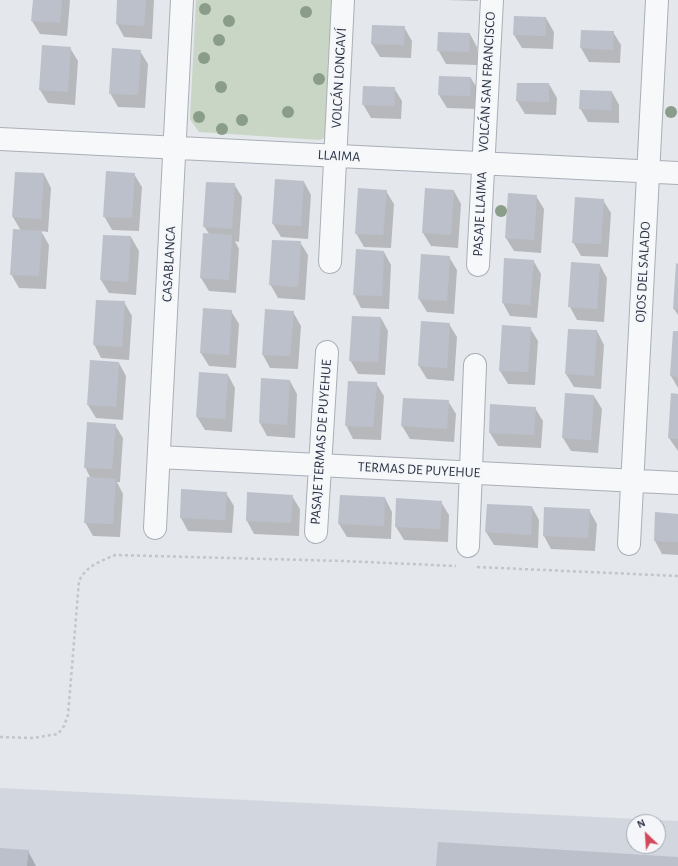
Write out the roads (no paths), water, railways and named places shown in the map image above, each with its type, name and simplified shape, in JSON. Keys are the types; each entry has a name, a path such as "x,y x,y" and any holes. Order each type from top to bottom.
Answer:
{"street":[{"name":"CASABLANCA","path":"155,528 182,0"},
{"name":"VOLCÁN LONGAVÍ","path":"335,156 343,0"},
{"name":"VOLCÁN SAN FRANCISCO","path":"483,163 492,0"},
{"name":"OJOS DEL SALADO","path":"629,544 657,0"},
{"name":"LLAIMA","path":"0,139 678,173"},
{"path":"330,262 335,156"},
{"name":"PASAJE LLAIMA","path":"478,265 483,163"},
{"name":"PASAJE TERMAS DE PUYEHUE","path":"316,532 327,352"},
{"path":"464,556 471,473 475,365"},
{"name":"TERMAS DE PUYEHUE","path":"159,457 632,482 678,483"}]}
